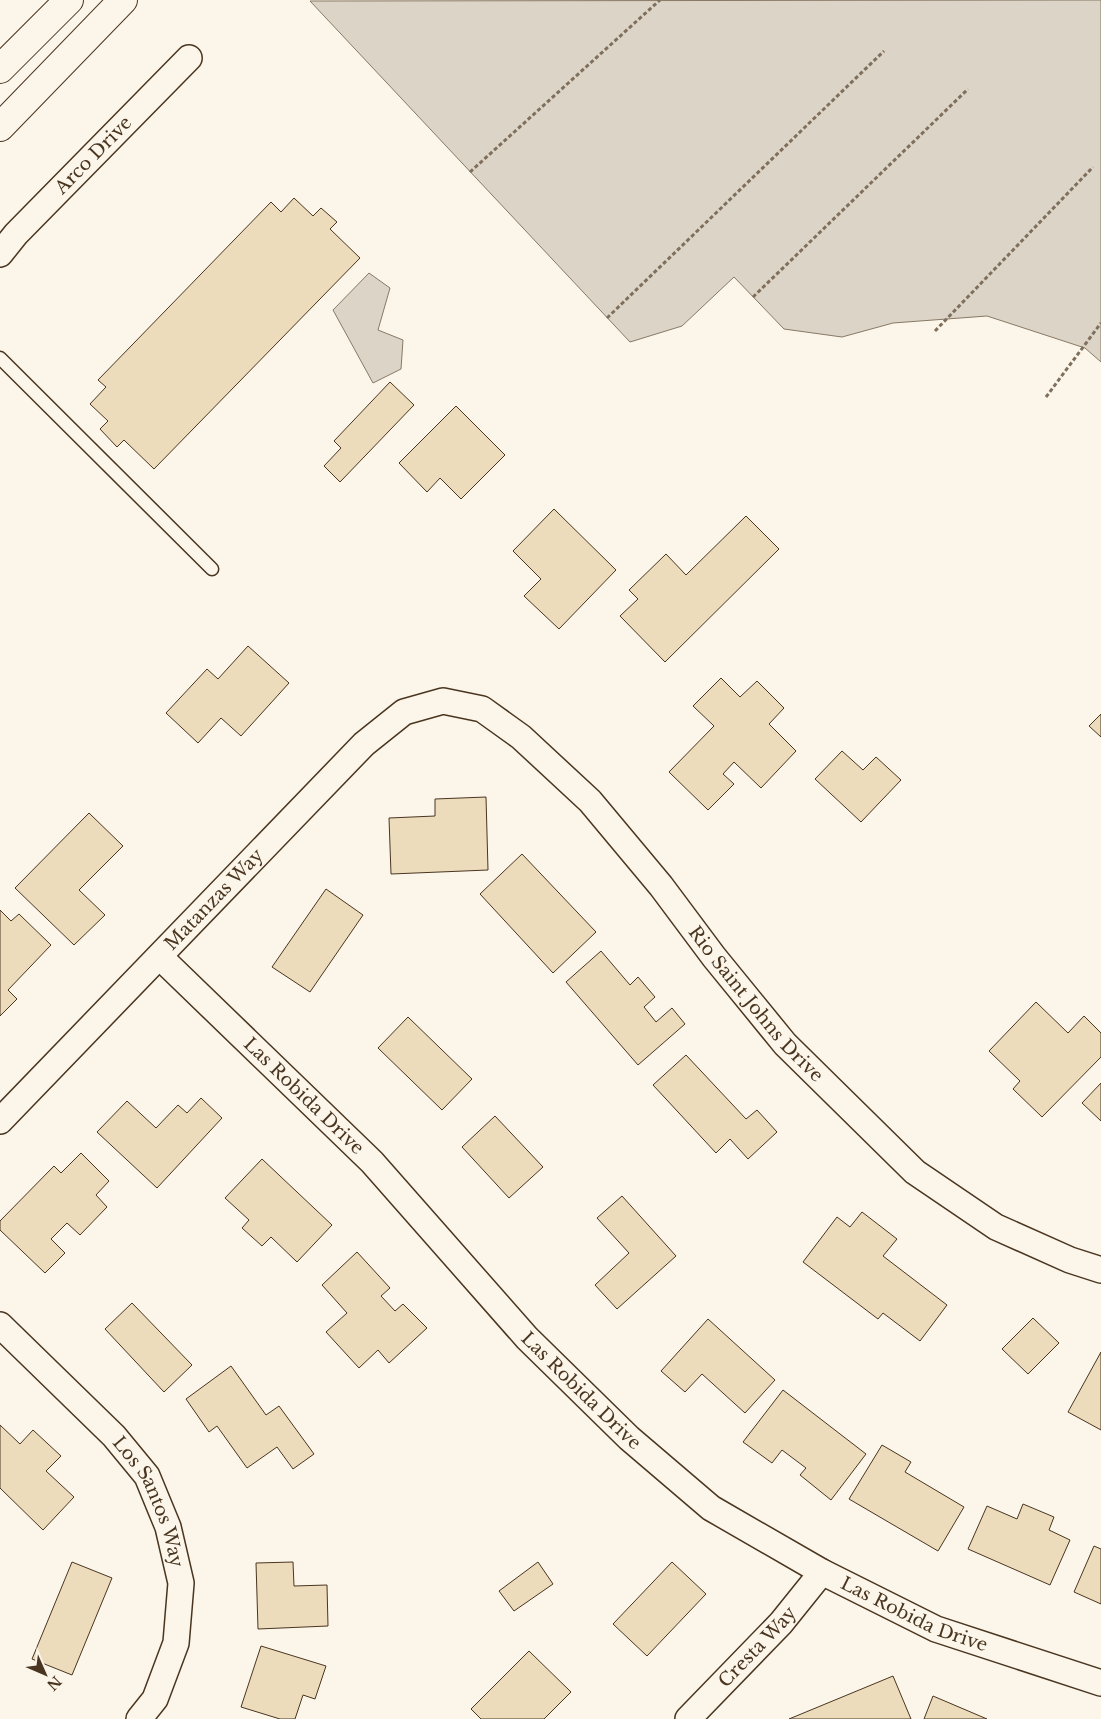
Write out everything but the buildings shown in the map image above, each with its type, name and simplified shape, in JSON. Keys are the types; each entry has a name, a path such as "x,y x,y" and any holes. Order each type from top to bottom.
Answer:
{"highway":[{"path":"0,69 69,0"},
{"path":"0,127 123,0"}],"street":[{"name":"Arco Drive","path":"0,254 16,234 189,58"},
{"name":"Matanzas Way","path":"0,1121 364,744 404,712 443,701"},
{"name":"Rio Saint Johns Drive","path":"443,701 482,709 521,737 590,801 661,886 714,957 785,1044 915,1172 996,1227 1070,1260 1101,1270"},
{"name":"Las Robida Drive","path":"160,957 372,1162 528,1338 630,1438 711,1508 822,1572 936,1629 1101,1683"},
{"name":"Los Santos Way","path":"0,1325 114,1436 146,1476 168,1527 181,1583 176,1643 155,1699 139,1719"},
{"name":"Cresta Way","path":"688,1719 781,1623 822,1572"}],"lane":[{"path":"0,358 212,569"}],"path":[{"path":"470,172 660,0"},
{"path":"607,318 884,51"},
{"path":"753,297 968,89"},
{"path":"935,331 1093,167"},
{"path":"1046,397 1101,323"}],"shaded area":[{"path":"1101,0 1101,362 1085,348 987,316 893,323 842,337 784,329 734,277 682,326 630,342 310,1"},
{"path":"369,273 390,288 378,330 403,340 401,369 373,383 333,310"}]}
